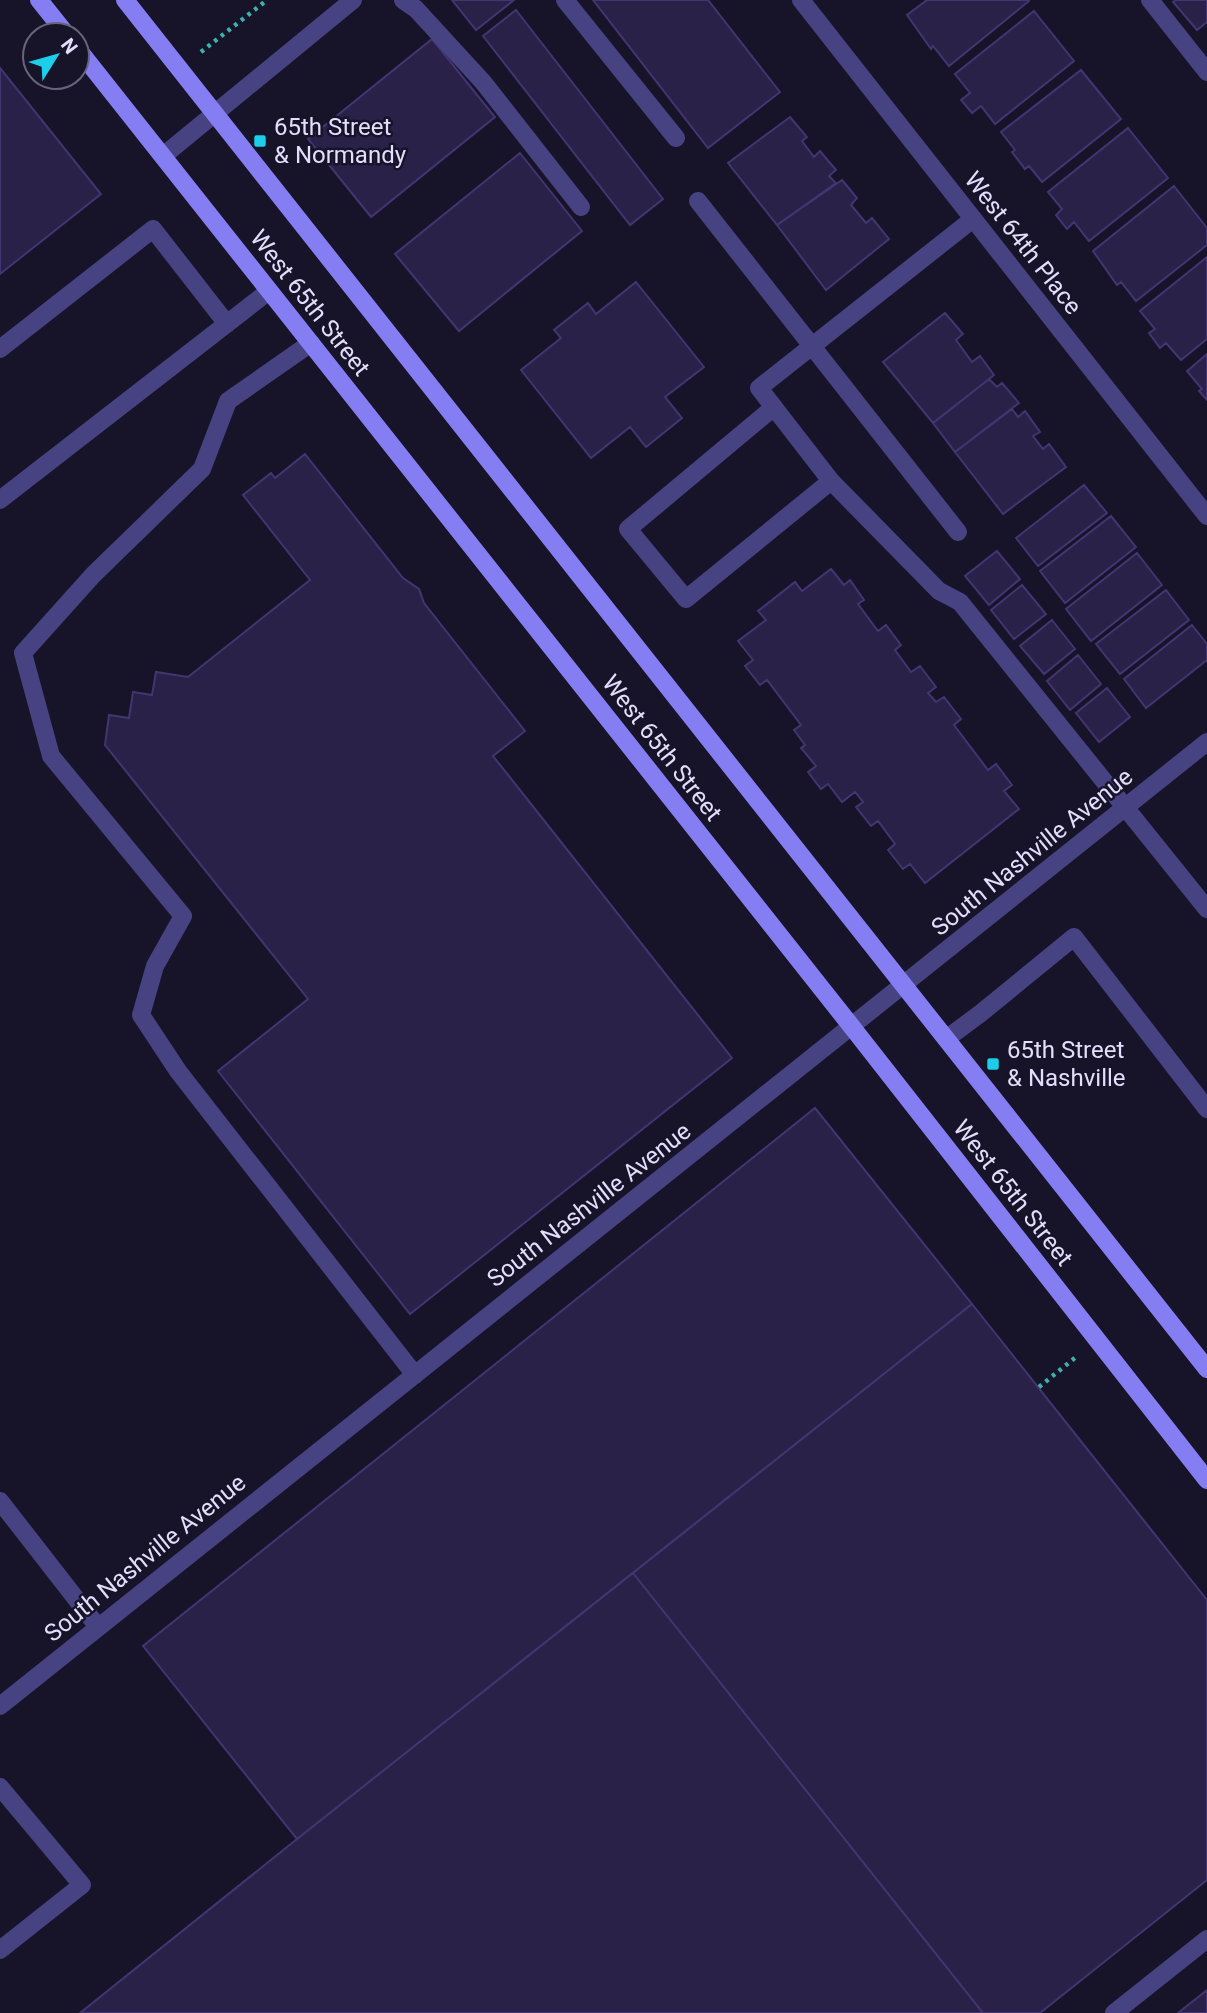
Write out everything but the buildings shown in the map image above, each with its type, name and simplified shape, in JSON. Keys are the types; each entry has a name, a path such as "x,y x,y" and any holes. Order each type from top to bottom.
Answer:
{"street":[{"path":"39,0 56,21"},
{"name":"West 65th Street","path":"125,0 1207,1369"},
{"path":"163,156 353,0"},
{"path":"403,0 416,9 483,82 581,207"},
{"path":"565,0 676,138"},
{"name":"West 64th Place","path":"801,0 1207,516"},
{"path":"1150,0 1207,72"},
{"name":"West 65th Street","path":"91,66 1207,1480"},
{"path":"698,201 958,533"},
{"path":"973,219 759,388 831,481 939,591 960,603 1207,909"},
{"path":"0,349 153,229 227,324"},
{"path":"1,497 269,291"},
{"path":"311,343 228,401 202,469 93,575 23,653 51,756 183,916 155,966 141,1015 178,1071 415,1375"},
{"path":"774,407 628,529 686,599 831,481"},
{"name":"South Nashville Avenue","path":"0,1706 1207,742"},
{"path":"946,1039 1074,937 1207,1109"},
{"path":"0,1502 98,1627"},
{"path":"0,1787 82,1885 0,1950"},
{"path":"1114,2013 1207,1939"}],"path":[{"path":"198,54 267,0"},
{"path":"1039,1387 1080,1355"}],"place":[{"name":"65th Street & Normandy","path":"260,141"},
{"name":"65th Street & Nashville","path":"993,1064"}]}
